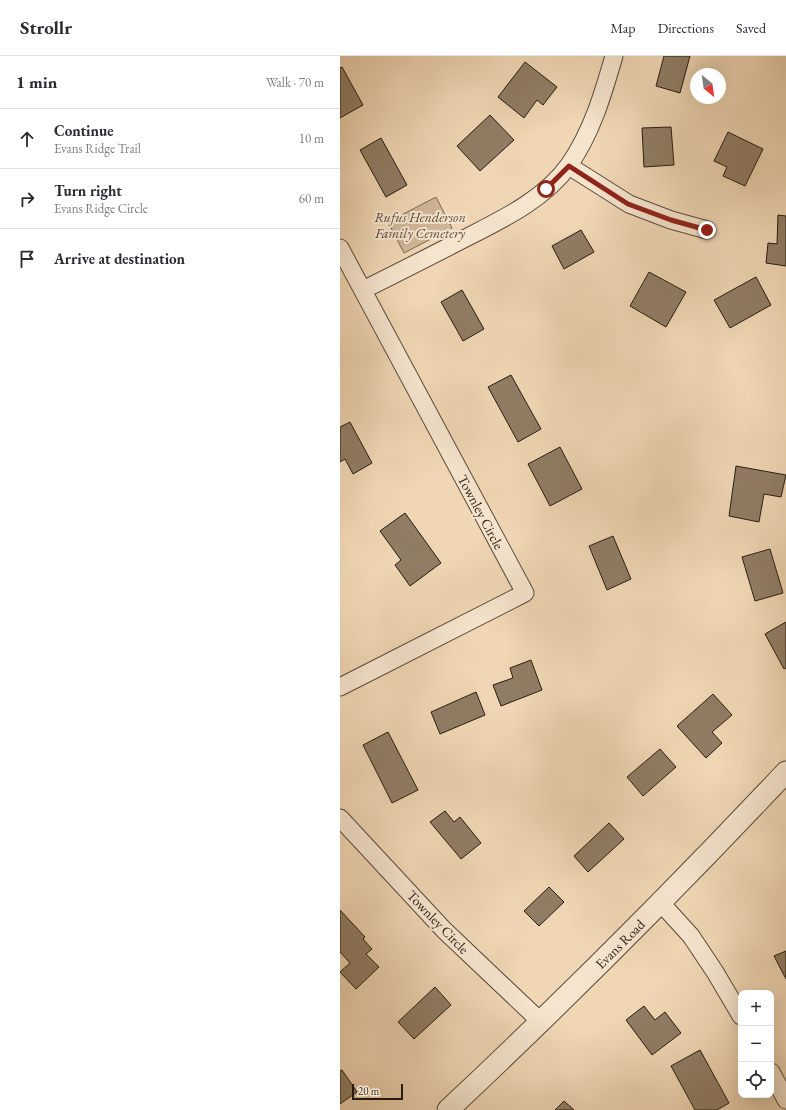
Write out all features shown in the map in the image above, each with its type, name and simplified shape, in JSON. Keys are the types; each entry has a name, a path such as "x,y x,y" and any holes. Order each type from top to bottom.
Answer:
{"street":[{"path":"363,290 477,232 523,206 546,189 569,166 586,137 600,106 614,56"},
{"path":"569,166 628,204 671,220 707,230"},
{"name":"Townley Circle","path":"340,248 525,593 340,687"},
{"name":"Evans Road","path":"448,1110 541,1022 661,903 786,772"},
{"name":"Townley Circle","path":"340,818 444,930 541,1022"},
{"path":"661,903 691,936 715,972 738,1011"},
{"path":"774,1078 786,1100"}],"green space":[{"name":"Rufus Henderson Family Cemetery","path":"436,197 452,228 404,253 388,222"}],"building":[{"path":"664,56 690,56 680,93 656,86"},
{"path":"525,62 557,87 543,105 537,100 524,118 498,97"},
{"path":"342,67 363,105 340,118 340,68"},
{"path":"490,115 514,140 480,171 457,146"},
{"path":"671,127 674,165 644,167 642,128"},
{"path":"728,132 763,149 745,186 723,176 727,167 714,161"},
{"path":"381,138 407,185 386,197 360,150"},
{"path":"778,215 786,216 786,266 766,263 768,243 777,244"},
{"path":"581,230 594,252 564,269 552,246"},
{"path":"649,272 686,292 666,327 630,306"},
{"path":"756,277 771,305 730,328 714,300"},
{"path":"462,290 484,329 463,341 441,302"},
{"path":"511,375 541,429 518,442 488,387"},
{"path":"350,422 372,463 353,474 345,459 340,462 340,427"},
{"path":"560,447 582,489 550,506 528,464"},
{"path":"736,466 786,475 781,497 764,494 759,522 729,516"},
{"path":"405,513 441,563 410,586 395,565 401,560 380,531"},
{"path":"613,536 631,579 607,590 589,546"},
{"path":"770,549 783,593 755,601 742,557"},
{"path":"786,622 786,668 784,669 765,634"},
{"path":"531,660 542,690 501,706 493,685 513,678 510,668"},
{"path":"476,692 485,715 440,734 431,712"},
{"path":"713,694 732,715 712,732 722,743 706,758 677,726"},
{"path":"388,732 418,790 392,803 363,745"},
{"path":"660,749 676,767 643,796 627,777"},
{"path":"445,811 454,822 460,817 481,843 461,859 430,822"},
{"path":"609,823 624,839 588,872 574,856"},
{"path":"549,887 564,902 539,926 524,911"},
{"path":"340,910 365,937 363,939 372,949 366,954 379,967 356,989 340,972 350,963 340,952"},
{"path":"786,951 786,979 774,956"},
{"path":"435,987 451,1005 414,1039 398,1022"},
{"path":"644,1006 655,1020 665,1012 681,1033 652,1055 626,1020"},
{"path":"700,1050 729,1103 717,1110 695,1110 671,1066"},
{"path":"342,1070 357,1092 340,1104 340,1071"},
{"path":"564,1101 574,1110 555,1110"}],"route":[{"path":"546,189 569,166 628,204 671,220 707,230"}]}
